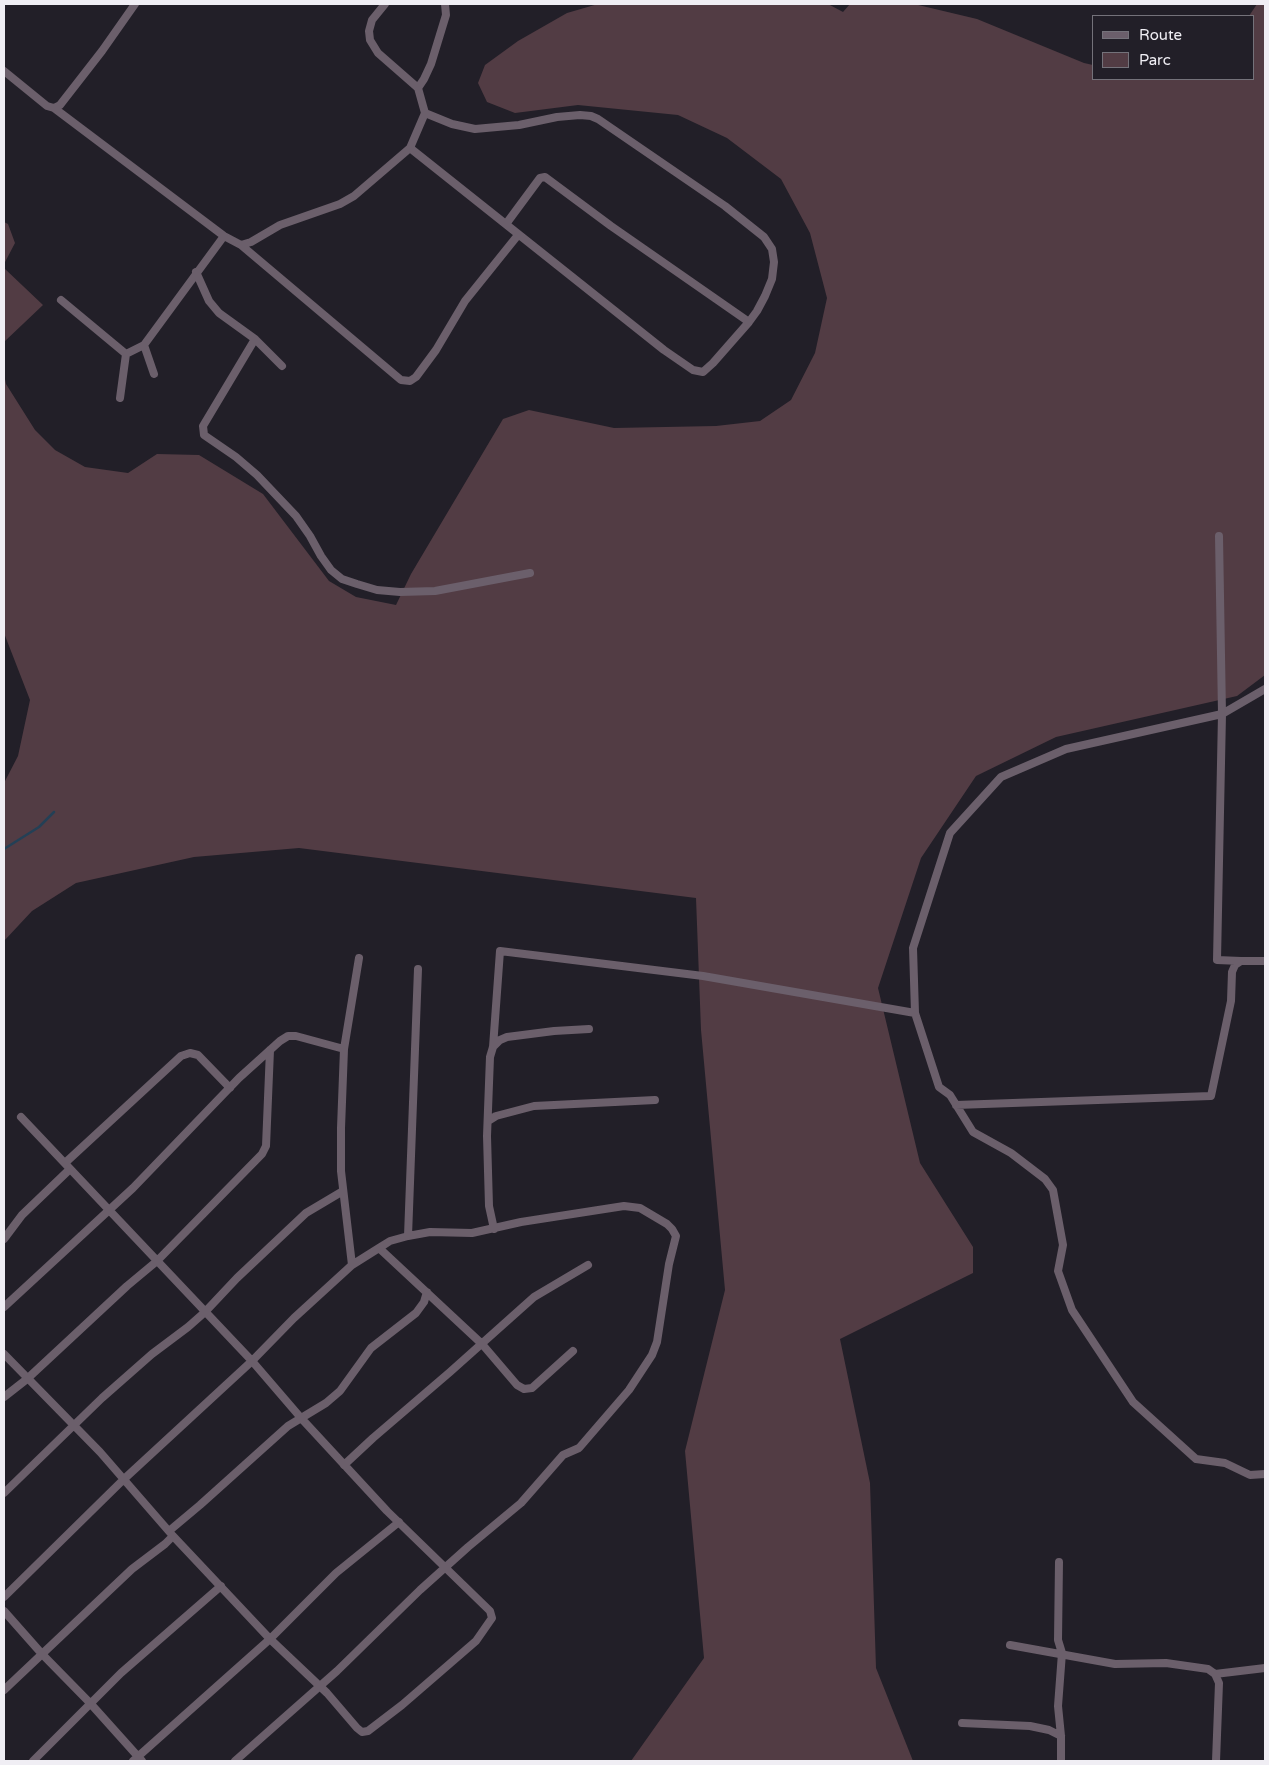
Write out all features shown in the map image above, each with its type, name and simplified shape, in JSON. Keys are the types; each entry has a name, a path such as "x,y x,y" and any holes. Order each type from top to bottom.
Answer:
{"street":[{"path":"54,108 60,105 102,51 135,4"},
{"path":"241,245 251,242 280,225 340,204 354,196 410,148 424,113 418,88 378,53 370,40 368,31 372,20 385,4"},
{"path":"418,88 431,64 446,15 445,4"},
{"path":"4,71 48,106 54,108 224,236 241,245 400,380 410,381 416,378 436,350 465,301 518,235"},
{"path":"410,148 664,350 698,372 703,372 713,363 749,322 757,311 772,279 774,262 772,249 764,237 725,206 608,125 591,116 580,115 519,125 475,128 452,124 424,113"},
{"path":"506,224 540,178 545,176 612,226 749,322"},
{"path":"126,354 144,345 224,236"},
{"path":"196,272 209,301 220,313 254,339 282,366"},
{"path":"61,300 126,354"},
{"path":"254,339 203,426 204,435 236,457 257,475 296,516 310,536 320,556 331,570 342,579 357,584 377,590 400,592 435,591 530,573"},
{"path":"144,345 154,374"},
{"path":"120,398 126,354"},
{"path":"1219,536 1222,714 1217,960 1265,961"},
{"path":"1265,689 1222,714 1066,749 1001,777 950,833 913,948 915,1013 939,1087 950,1095 973,1132 1011,1153 1045,1179 1053,1190 1063,1245 1058,1271 1072,1310 1133,1402 1196,1458 1224,1463 1250,1475 1265,1474"},
{"path":"494,1228 490,1206 488,1121 490,1057 493,1047 500,951 703,976 915,1013"},
{"path":"352,1265 343,1190 341,1137 344,1049 359,958"},
{"path":"956,1105 1211,1096 1230,1001 1232,972 1235,965 1241,961"},
{"path":"408,1236 418,969"},
{"path":"493,1047 500,1040 508,1037 589,1029"},
{"path":"4,1307 147,1174 230,1088 270,1050 288,1036 296,1036 344,1049"},
{"path":"4,1398 157,1261 262,1154 266,1146 270,1050"},
{"path":"4,1239 22,1215 67,1166 163,1071 181,1056 190,1053 198,1055 230,1088"},
{"path":"488,1121 496,1116 534,1106 655,1100"},
{"path":"4,1354 100,1452 123,1480 270,1640 320,1685 362,1732 368,1731 402,1705 476,1641 492,1618 490,1610 398,1522 301,1418 252,1361 21,1117"},
{"path":"4,1493 73,1425 152,1354 205,1312 247,1268 306,1212 343,1190"},
{"path":"4,1597 123,1480 252,1361 294,1318 352,1265 379,1248 408,1236 430,1232 472,1232 521,1222 624,1206 640,1208 668,1224 676,1236 669,1264 657,1342 652,1355 629,1390 579,1448 563,1455 521,1503 420,1590 349,1660 235,1761"},
{"path":"379,1248 482,1344 517,1385 524,1389 532,1388 573,1351"},
{"path":"344,1465 534,1297 558,1281 588,1265"},
{"path":"4,1690 132,1569 165,1544 171,1533 200,1505 288,1426 326,1404 340,1391 371,1348 416,1314 424,1302 427,1292"},
{"path":"4,1612 90,1703 138,1760 270,1640 336,1573 398,1522"},
{"path":"1059,1562 1058,1640 1062,1653 1058,1706 1061,1761"},
{"path":"33,1761 141,1655 221,1586"},
{"path":"1010,1644 1115,1664 1166,1663 1208,1669 1215,1674 1219,1683 1216,1761"},
{"path":"1215,1674 1265,1668"},
{"path":"962,1723 1030,1726 1049,1730 1061,1736"}],"green space":[{"path":"598,4 828,4 843,12 850,4 914,4 977,19 1092,65 1092,80 1254,80 1254,15 1250,15 1257,4 1265,4 1265,675 1237,696 1056,737 976,776 921,858 878,988 920,1163 973,1247 973,1273 840,1339 870,1483 876,1668 913,1761 631,1761 704,1658 685,1451 725,1290 701,1030 696,898 299,848 194,857 76,883 32,911 4,941 4,783 18,756 30,700 4,633 4,374 6,384 35,430 55,450 85,467 128,473 157,454 199,455 263,494 329,581 356,597 396,605 411,574 503,419 529,410 614,428 716,426 760,421 791,400 815,353 827,298 810,233 781,179 727,138 678,115 578,105 515,113 487,102 478,83 485,65 518,41 567,13"},
{"path":"4,222 8,224 15,243 4,264"},
{"path":"4,268 43,305 4,342"}],"waterway":[{"path":"4,849 39,827 54,812"}]}
